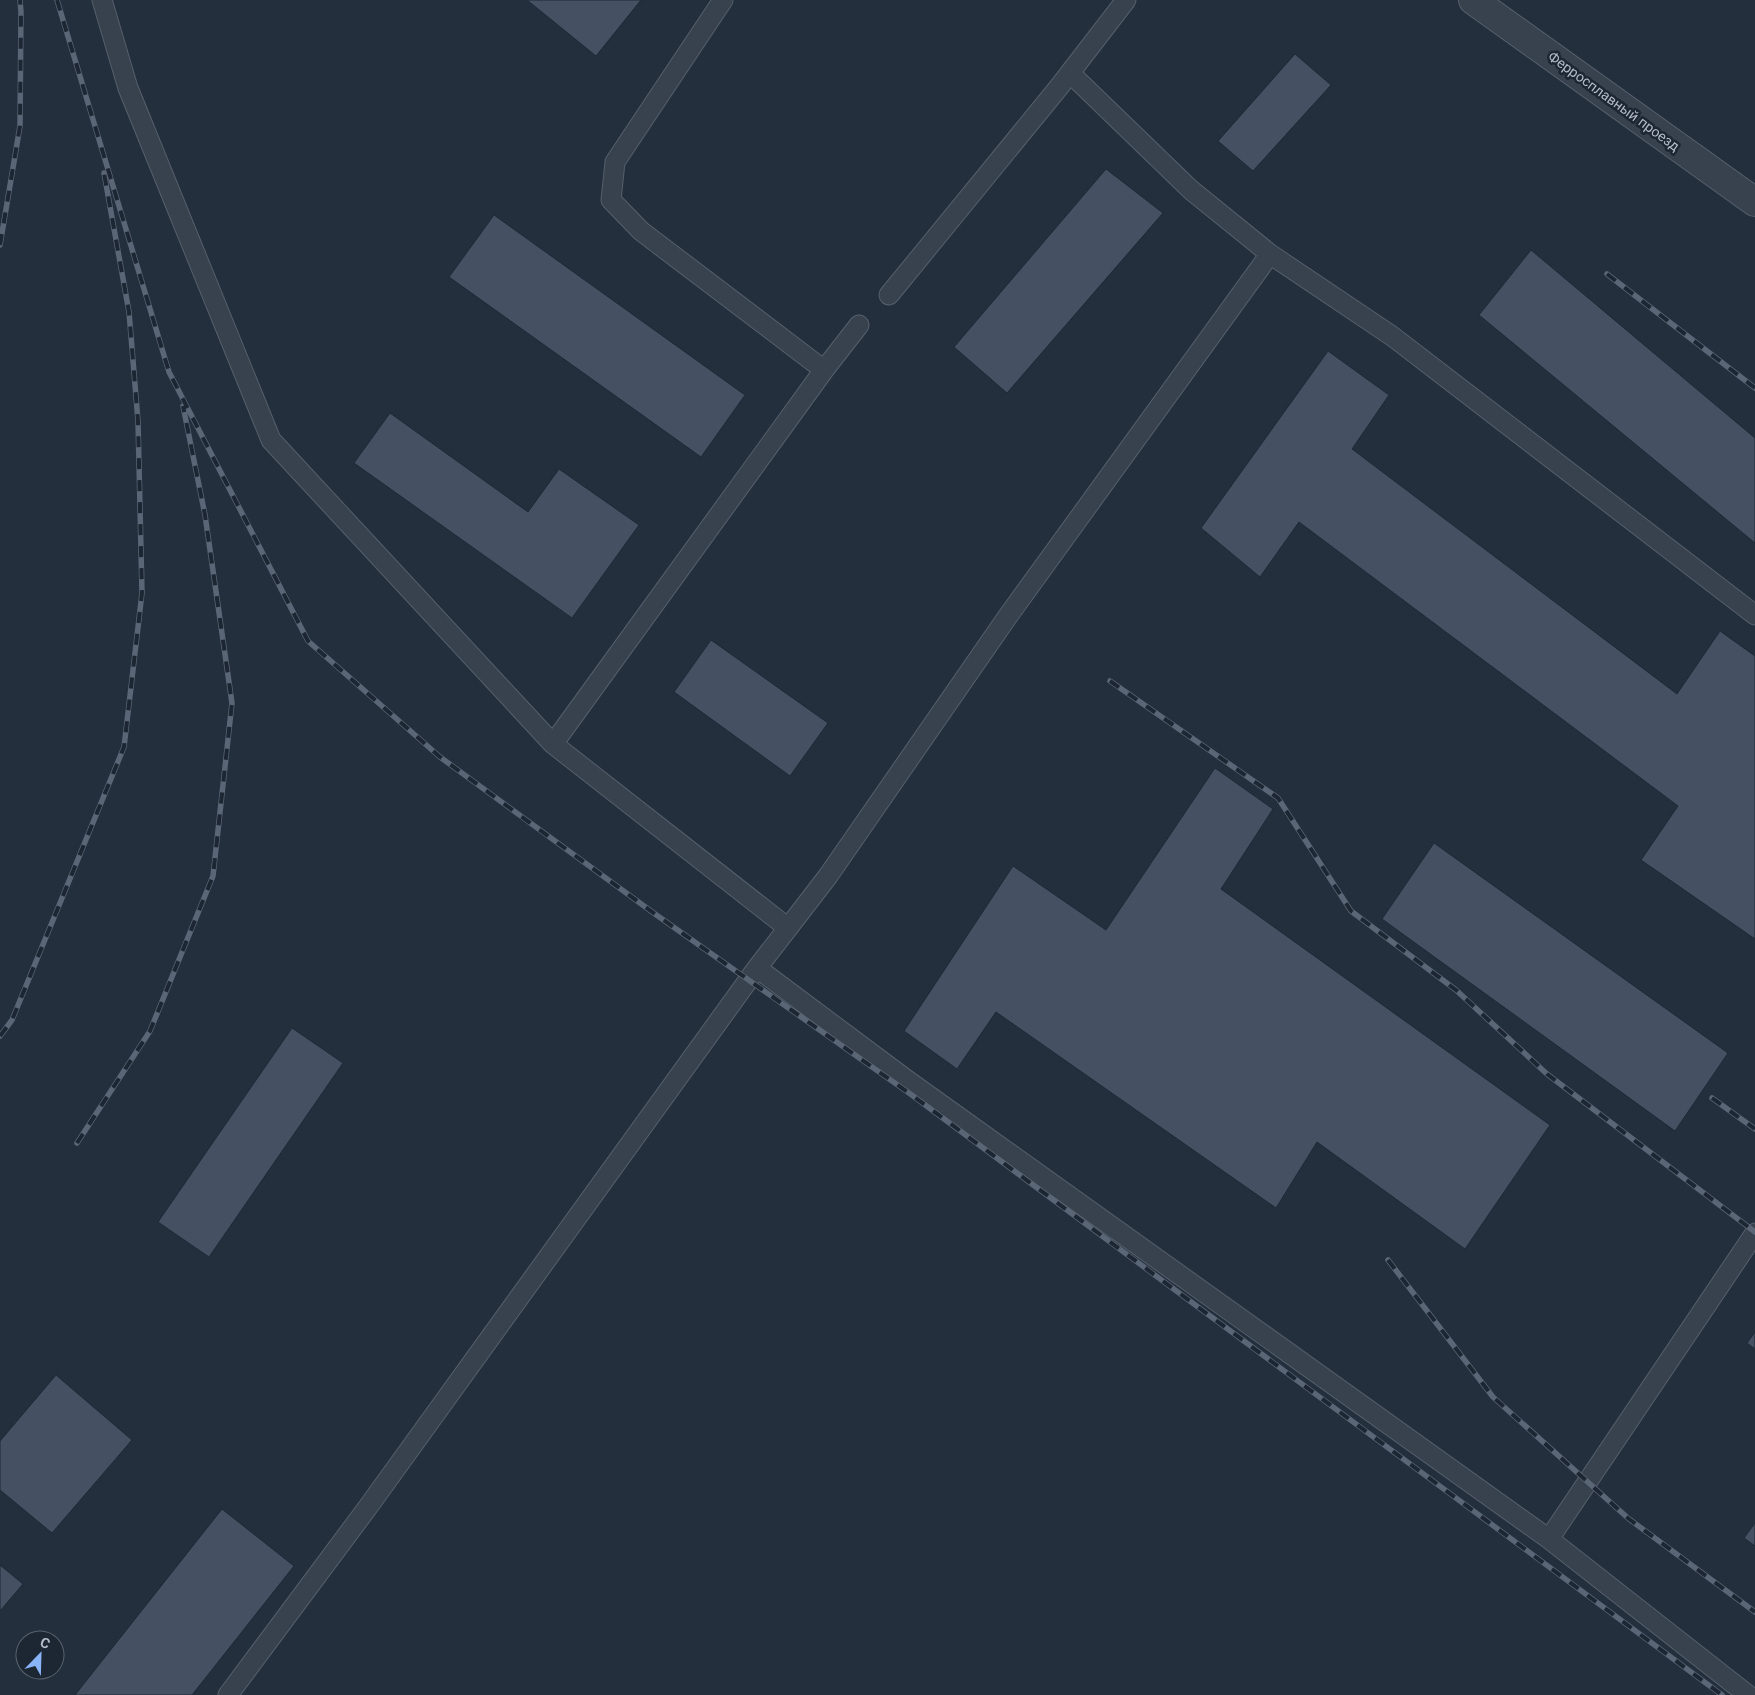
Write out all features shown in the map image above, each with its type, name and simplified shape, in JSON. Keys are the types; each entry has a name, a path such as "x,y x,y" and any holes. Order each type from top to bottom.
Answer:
{"street":[{"name":"Ферросплавный проезд","path":"1473,0 1755,202"}],"lane":[{"path":"102,0 128,88 271,440 553,744 788,928"},
{"path":"723,0 615,162 611,200 641,231 824,370"},
{"path":"889,294 1070,73 1126,0"},
{"path":"1070,73 1191,190 1270,254 1392,336 1755,615"},
{"path":"228,1695 368,1507 757,968 828,876 1008,616 1270,254"},
{"path":"553,744 824,370 859,325"},
{"path":"757,968 907,1080 1549,1539 1748,1695"},
{"path":"1549,1539 1755,1234"}],"building":[{"path":"527,0 641,0 596,56"},
{"path":"1295,54 1331,85 1253,171 1218,141"},
{"path":"1106,169 1163,213 1007,393 954,347"},
{"path":"494,215 745,395 701,457 449,277"},
{"path":"1531,250 1755,438 1755,543 1479,315"},
{"path":"1328,351 1389,395 1352,449 1677,694 1720,631 1755,656 1755,939 1641,860 1678,806 1299,522 1260,577 1201,528"},
{"path":"390,413 528,512 559,469 639,525 572,618 354,463"},
{"path":"711,640 828,723 790,776 674,692"},
{"path":"1215,768 1273,809 1221,889 1550,1125 1465,1249 1317,1142 1276,1208 996,1012 957,1069 904,1031 1013,866 1106,930"},
{"path":"1434,843 1728,1053 1675,1131 1382,919"},
{"path":"292,1028 343,1063 209,1257 158,1222"},
{"path":"1755,1332 1755,1349 1747,1343"},
{"path":"56,1375 132,1440 52,1533 0,1490 0,1441"},
{"path":"222,1509 294,1566 192,1695 75,1695"},
{"path":"1755,1523 1755,1546 1744,1538"},
{"path":"0,1565 23,1584 0,1611"}],"railway":[{"path":"0,245 20,126 20,0"},
{"path":"57,0 169,372 308,641 440,757 655,914 909,1093 1722,1695"},
{"path":"0,1036 12,1020 124,747 142,593 138,421 129,312 104,173"},
{"path":"1607,274 1755,388"},
{"path":"77,1143 150,1031 213,876 232,703 205,515 183,406"},
{"path":"1110,681 1278,798 1351,911 1456,990 1547,1074 1755,1232"},
{"path":"1712,1098 1755,1129"},
{"path":"1388,1260 1493,1397 1629,1519 1755,1612"}]}
